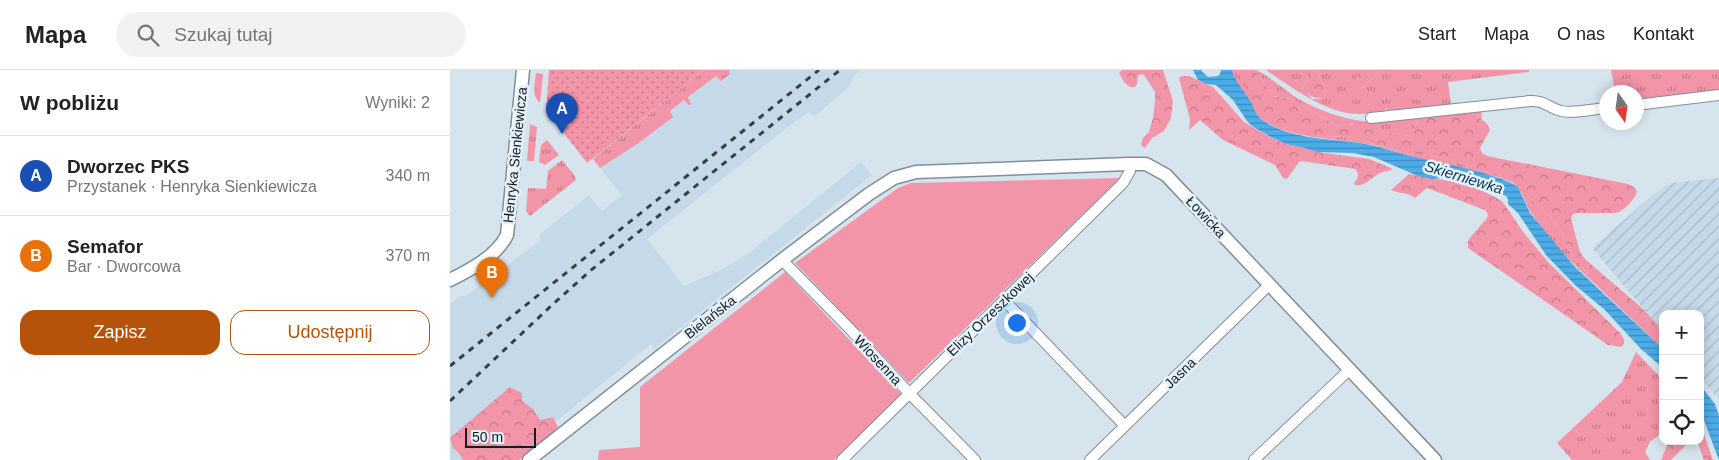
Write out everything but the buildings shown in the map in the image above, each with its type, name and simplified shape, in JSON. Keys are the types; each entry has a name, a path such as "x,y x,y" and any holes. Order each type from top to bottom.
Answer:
{"street":[{"name":"Henryka Sienkiewicza","path":"450,280 493,253 504,239 509,226 523,70"},
{"path":"1644,104 1719,96"},
{"path":"1372,118 1530,101 1543,102 1553,108 1567,112 1599,109"},
{"name":"Elizy Orzeszkowej","path":"842,460 1123,183 1130,170 1129,164"},
{"name":"Łowicka","path":"894,178 916,172 1146,164 1166,175 1435,460"},
{"name":"Bielańska","path":"529,460 782,260 869,194 894,178"},
{"name":"Wiosenna","path":"782,260 975,460"},
{"name":"Jasna","path":"1090,460 1270,285"},
{"path":"1005,301 1125,426"},
{"path":"1254,460 1349,370"}],"shaded area":[{"path":"704,70 861,70 854,76 848,88 814,117 809,112 794,122 647,239 684,286 723,269 749,253 861,162 872,175 654,349 651,344 506,460 450,460 450,304 460,296 466,296 541,240 539,236 544,231 589,195 602,211 622,195 593,159"},
{"path":"1719,178 1719,400 1704,382 1704,310 1659,310 1659,327 1592,248 1656,192 1671,183"}],"green space":[{"path":"549,70 704,70 587,163 546,110"},
{"path":"704,70 729,70 730,74 721,81 716,76 688,97 691,104 689,105 684,100 670,111 673,117 640,142 600,168 593,159"},
{"path":"1122,70 1163,70 1173,101 1171,118 1164,131 1152,138 1145,148 1141,145 1143,138 1149,132 1153,118 1155,92 1144,75 1141,74 1138,76 1135,87 1130,87 1124,82 1119,73"},
{"path":"1232,70 1238,70 1248,94 1325,137 1347,136 1409,154 1446,158 1513,182 1553,220 1562,232 1568,249 1595,284 1570,260 1539,224 1520,191 1510,182 1373,145 1285,131 1260,118 1236,82"},
{"path":"1238,70 1255,70 1273,96 1292,99 1339,127 1356,123 1367,129 1408,136 1421,118 1476,114 1488,125 1490,130 1480,148 1482,153 1487,156 1628,184 1634,187 1637,192 1636,195 1623,210 1616,213 1576,213 1572,215 1571,219 1580,252 1585,259 1643,309 1659,327 1659,345 1595,284 1568,249 1562,232 1553,220 1513,182 1446,158 1409,154 1347,136 1325,137 1278,125 1245,91"},
{"path":"1255,70 1308,104 1326,112 1354,120 1373,122 1481,110 1482,119 1478,115 1417,122 1408,136 1366,129 1353,123 1339,127 1292,99 1273,96"},
{"path":"1266,70 1306,70 1308,75 1303,89 1312,99 1322,99 1326,93 1317,70 1357,70 1357,78 1361,88 1382,70 1529,70 1529,72 1448,82 1451,105 1387,111 1386,107 1385,112 1357,114 1334,110 1322,105 1298,91"},
{"path":"1305,70 1317,70 1326,93 1322,99 1311,96 1303,89 1308,75"},
{"path":"1357,70 1382,70 1361,88 1358,85"},
{"path":"1611,70 1719,70 1719,90 1644,99 1644,85 1614,85"},
{"path":"536,73 543,74 540,103 535,96"},
{"path":"1189,76 1213,87 1244,122 1268,136 1286,144 1317,152 1369,159 1392,170 1380,173 1362,185 1355,185 1358,174 1355,169 1302,161 1299,162 1287,179 1283,178 1275,165 1223,140 1200,120 1189,130 1190,119 1179,78"},
{"path":"530,124 537,127 534,161 527,161"},
{"path":"547,140 559,155 545,165 539,162 541,145"},
{"path":"562,160 576,180 530,216 526,211 528,188 546,189 548,171"},
{"path":"1409,174 1471,185 1502,201 1524,233 1549,263 1620,333 1624,339 1624,344 1621,347 1608,345 1468,248 1468,240 1487,218 1488,214 1485,210 1427,188 1415,198 1391,190"},
{"path":"1120,178 909,383 795,263 898,188 911,183"},
{"path":"785,272 901,394 834,460 598,460 599,450 640,447 640,387"},
{"path":"1636,352 1659,376 1659,435 1650,442 1645,452 1650,460 1572,460 1557,443 1622,382"},
{"path":"510,387 522,393 522,401 533,409 540,420 553,417 558,427 546,440 519,460 463,460 453,448 450,438"},
{"path":"1704,434 1713,460 1704,460 1698,445 1704,445"},
{"path":"1667,445 1686,445 1671,460 1661,460"}],"water":[{"name":"Skierniewka","path":"1193,70 1201,70 1208,77 1218,76 1221,70 1232,70 1235,79 1249,98 1259,117 1271,126 1283,131 1309,137 1375,146 1484,173 1518,187 1530,213 1575,267 1659,345 1659,365 1641,349 1605,310 1575,285 1546,255 1518,213 1508,204 1506,196 1467,183 1443,178 1432,179 1418,176 1374,157 1353,153 1317,152 1286,144 1252,126 1233,100 1216,85 1206,84 1198,80"},
{"path":"1704,390 1715,404 1719,416 1719,460 1704,421"}],"railway":[{"path":"450,366 819,70"},
{"path":"450,401 590,271 840,70"}],"place":[{"name":"Dworzec PKS","path":"562,134"},
{"name":"Semafor","path":"492,298"}]}
